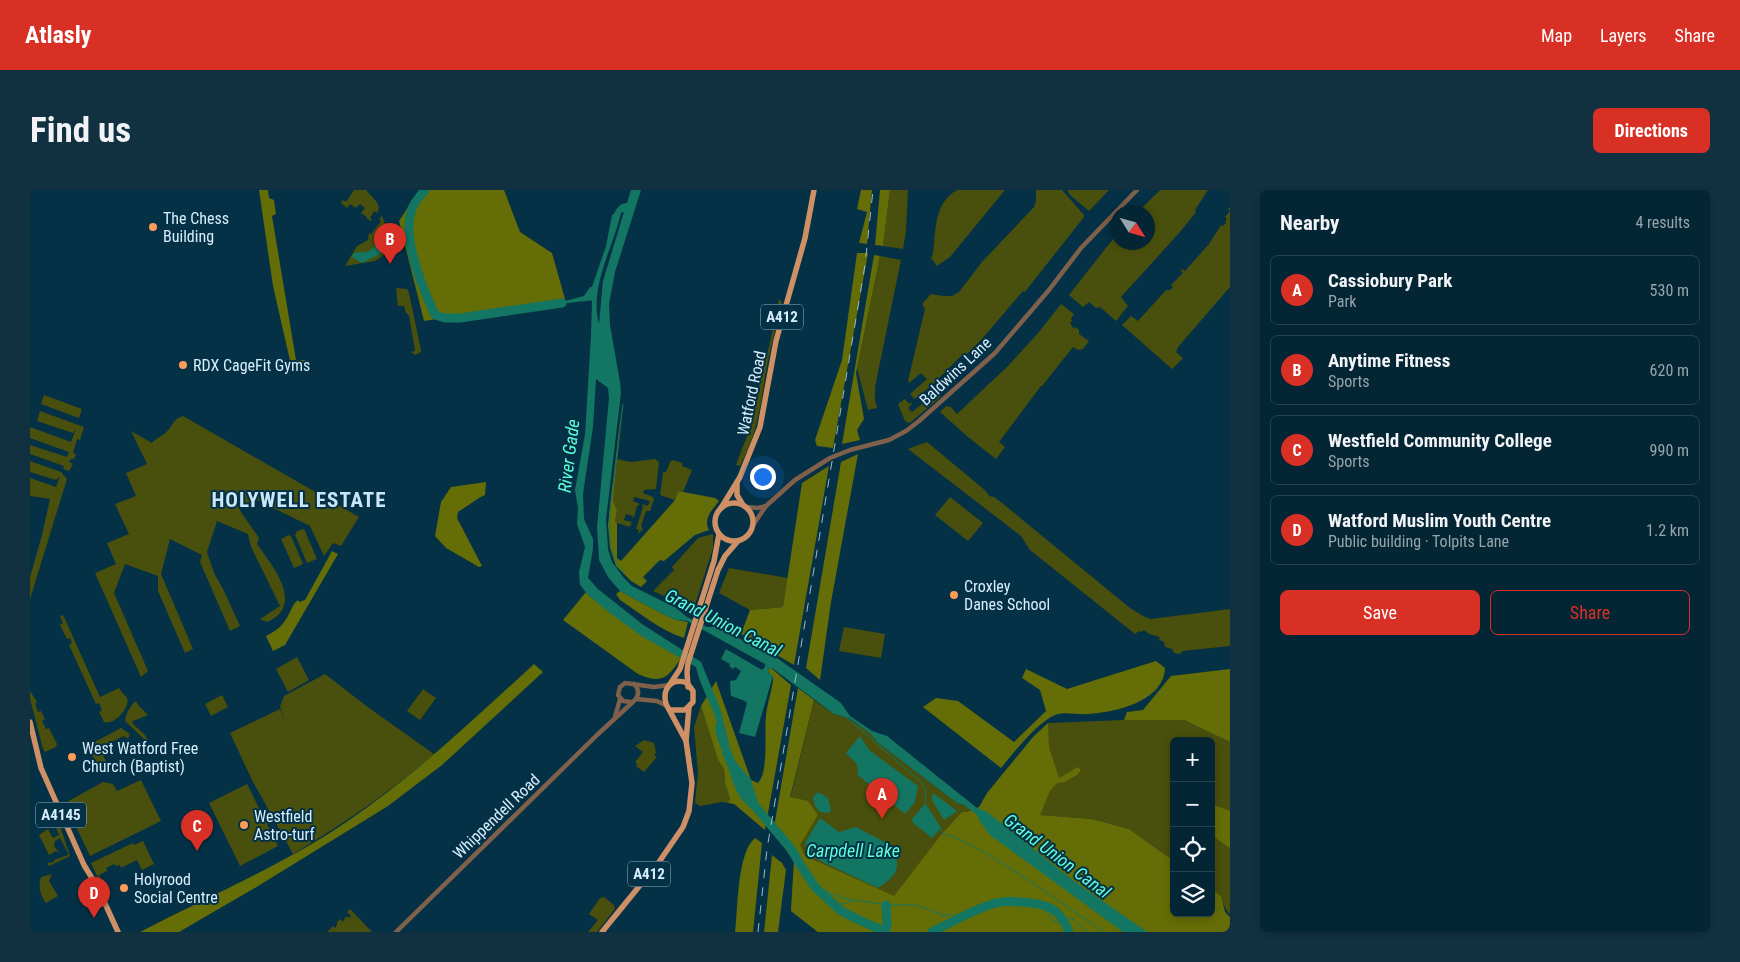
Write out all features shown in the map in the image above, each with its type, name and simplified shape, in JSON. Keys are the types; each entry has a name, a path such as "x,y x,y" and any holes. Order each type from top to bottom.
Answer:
{"main road":[{"name":"Watford Road","path":"721,508 737,483 763,418 776,341 805,238 814,190"},
{"path":"737,483 737,494 752,515 753,525"},
{"path":"721,508 731,503 745,506"},
{"name":"A412","path":"689,651 691,634 714,561 720,534 715,526 715,520 721,508"},
{"name":"A412","path":"670,685 698,637 723,560 738,541 749,534 753,525"},
{"path":"720,534 729,540 738,541"},
{"name":"A412","path":"685,661 688,687"},
{"path":"681,681 687,683 688,687 692,688 693,702 689,707 681,711 669,708 664,697 670,685 681,681"},
{"name":"A412","path":"602,932 659,862 683,827 689,811 692,783 686,741 689,707"},
{"name":"A412","path":"669,708 686,741"},
{"name":"A4145","path":"30,722 41,768 84,864 98,888 118,932"}],"street":[{"name":"Baldwins Lane","path":"753,525 766,506 795,480 830,458 906,432 974,374 1011,336 1082,248 1137,190"},
{"path":"745,506 758,508 766,506"},
{"path":"669,708 657,701 635,700 626,702 620,698 618,693 620,687 625,683 654,687 670,685"},
{"path":"634,684 638,690 635,700"},
{"name":"Whippendell Road","path":"614,718 620,698"},
{"name":"Whippendell Road","path":"396,932 614,718 635,700"}],"shaded area":[{"path":"259,190 268,190 269,198 274,200 276,214 272,216 296,360 308,360 308,366 291,365 273,286"},
{"path":"354,190 366,190 378,204 377,213 374,211 370,218 371,221 361,213 365,208 360,204 356,208 350,204 347,208 341,203 342,200 346,202"},
{"path":"419,190 504,190 520,232 552,253 565,299 424,321 399,221"},
{"path":"861,190 872,190 867,244 859,243 867,212 857,209"},
{"path":"880,190 890,190 883,246 875,245"},
{"path":"890,190 908,190 903,249 883,246"},
{"path":"957,190 1005,190 950,257 937,266 931,258 940,210 949,195"},
{"path":"1036,190 1062,190 1084,217 1025,292 1023,291 982,339 966,355 963,354 915,399 910,394 927,379 921,373 909,383 908,381 925,309 922,304 931,294 952,296 959,292 982,262 1034,207"},
{"path":"1067,190 1109,190 1089,211 1070,195"},
{"path":"1160,190 1208,190 1195,210 1196,212 1180,232 1121,297 1128,306 1116,321 1100,307 1096,308 1089,302 1083,307 1069,295 1110,243 1110,250 1155,250 1155,205 1145,205"},
{"path":"1230,211 1230,287 1178,347 1176,352 1183,358 1172,369 1122,325 1131,316 1138,321 1166,290 1170,290 1173,287 1171,285 1183,273 1182,269 1185,271 1209,244 1221,225 1223,226 1226,223 1227,219 1225,217"},
{"path":"382,216 394,248 375,261 345,266 357,246 368,240 369,233 371,234 381,221 379,219"},
{"path":"857,253 868,253 833,448 817,446 815,440 842,360"},
{"path":"874,255 880,256 856,373 864,419 857,430 860,440 842,444"},
{"path":"880,256 901,260 875,387 877,408 868,410 857,368"},
{"path":"396,288 407,289 409,293 421,350 421,352 415,355 411,352 415,351 409,315 406,313 404,306 398,306"},
{"path":"779,299 782,302 758,417 740,466 736,465 752,423"},
{"path":"1061,304 1074,314 1070,323 1074,329 1076,327 1079,330 1079,334 1089,341 1083,349 1078,350 1073,347 1041,386 999,442 1005,447 996,459 940,412 946,406 951,407 957,414 1008,366"},
{"path":"937,392 941,397 910,423 905,421 898,404 905,399 909,404 911,402 912,404 908,408 912,412"},
{"path":"44,395 82,409 79,418 41,404"},
{"path":"622,404 613,501 617,510 615,521 617,523 617,558 621,561 675,500 678,491 715,498 719,501 708,518 707,526 709,530 695,535 664,561 660,560 643,577 647,581 641,587 631,581 616,566 610,548 608,525"},
{"path":"40,411 84,427 80,440 77,439 73,453 76,454 74,459 71,459 69,462 73,464 69,471 63,469 64,466 30,454 30,445 67,457 69,452 30,438 30,427 71,442 76,429 73,433 37,421"},
{"path":"183,416 359,517 341,546 333,543 324,556 310,526 257,500 239,509 259,538 257,544 277,574 285,596 284,606 278,615 267,622 260,619 280,606 251,547 248,534 217,521 207,552 214,573 240,626 230,631 200,562 202,555 170,539 161,574 193,649 185,653 158,591 158,576 125,564 114,593 148,671 141,677 95,573 116,564 107,543 129,534 115,504 136,496 126,473 147,464 131,431 152,443 168,431 177,419"},
{"path":"927,442 986,491 989,496 1002,503 1130,608 1143,616 1151,619 1230,609 1230,646 1183,651 1180,654 1174,653 1172,649 1165,647 1164,642 1159,640 1160,637 1149,634 1144,630 1135,634 1030,550 1021,536 908,449"},
{"path":"858,454 831,602 820,680 806,668 841,462"},
{"path":"617,459 631,462 655,459 659,462 656,489 644,490 643,493 654,499 650,511 646,511 641,526 643,529 638,534 639,530 636,529 643,507 642,504 648,506 650,501 634,497 633,501 640,504 637,506 634,518 626,514 624,520 632,521 630,527 615,521 617,510 613,501"},
{"path":"673,460 682,463 682,466 692,470 683,492 678,491 675,500 660,495 663,472 666,472 670,462"},
{"path":"30,461 61,472 67,479 30,599 30,577 50,499 30,496 30,478 56,487 60,476 56,480 30,472"},
{"path":"829,466 794,665 741,634 750,610 783,607 802,483"},
{"path":"486,482 485,495 458,512 457,518 482,566 479,567 446,548 435,536 441,502 451,487"},
{"path":"950,497 983,523 968,541 935,515"},
{"path":"304,529 317,559 307,563 295,535 297,531"},
{"path":"713,534 713,548 694,608 687,609 681,604 653,591 674,570 672,567 698,538"},
{"path":"289,535 303,564 294,568 281,539"},
{"path":"332,551 338,554 285,645 273,651 266,636 274,632 282,624 298,600 299,602 305,600"},
{"path":"729,568 788,578 783,607 750,610 719,593"},
{"path":"620,591 676,620 688,622 684,638 659,626 620,600 616,594"},
{"path":"586,592 682,657 673,670 659,679 638,674 563,620"},
{"path":"62,615 100,697 119,688 127,698 128,702 124,711 117,719 104,722 99,712 102,710 99,703 96,704 69,645 72,643 70,638 67,639 60,625 63,623 60,616"},
{"path":"844,627 885,634 881,658 839,651"},
{"path":"297,657 309,680 288,692 276,669"},
{"path":"1156,661 1165,668 1162,680 1147,697 1123,708 1110,711 1055,715 1041,724 1001,768 923,707 936,698 958,701 1014,742 1046,711 1040,690 1022,678 1026,669 1067,689"},
{"path":"534,664 543,672 442,765 388,806 179,932 140,932 270,867 321,839 345,823 419,767"},
{"path":"771,668 791,685 765,830 734,804 728,803 730,799 725,783 724,769 718,760 701,706 716,681 751,780 758,783 764,770 766,716 773,681 773,676 768,670"},
{"path":"1230,669 1230,742 1184,720 1124,720 1127,712 1143,710 1171,676"},
{"path":"325,674 434,754 366,807 293,854 252,780 230,733 280,709 285,720 280,707 284,696"},
{"path":"798,688 814,700 790,797 808,801 818,815 800,845 805,856 894,896 941,835 962,812 979,807 987,793 1033,737 1048,723 1049,747 1059,778 1078,767 1081,770 1077,775 1065,782 1057,783 1050,791 1040,815 1092,819 1129,829 1170,858 1170,917 1215,917 1215,892 1221,896 1225,912 1230,917 1230,932 818,932 791,911 794,862 780,840 781,835 774,827"},
{"path":"423,689 436,698 420,720 407,711"},
{"path":"30,691 37,702 35,704 38,712 41,711 45,719 42,721 46,729 49,728 57,744 56,747 45,752 30,699"},
{"path":"222,695 228,707 211,716 205,704"},
{"path":"814,700 834,714 848,718 872,734 877,742 957,803 964,805 977,814 1018,854 818,932 791,911 794,862 780,840"},
{"path":"136,701 148,715 132,723 145,735 148,740 146,741 125,721 129,710"},
{"path":"701,706 718,760 724,769 725,783 730,799 728,803 722,802 700,806 695,803 698,773 694,727"},
{"path":"1184,720 1230,742 1230,914 1215,892 1215,737 1170,737 1170,858 1129,829 1092,819 1040,815 1048,723"},
{"path":"121,728 130,734 128,739 124,736 99,748 111,770 103,771 87,746"},
{"path":"644,740 654,743 656,753 654,755 657,757 644,772 636,766 635,762 643,752 635,746"},
{"path":"141,780 161,821 90,856 65,803 103,782 113,784 117,791"},
{"name":"Westfield Astro-turf","path":"247,784 278,846 240,866 209,803"},
{"path":"49,804 56,814 70,856 49,866 47,863 54,862 54,860 68,855 68,853 60,838 55,841 54,846 59,852 56,851 49,855 39,835 48,829 53,838 59,835 51,815 38,822 36,819 50,812 47,805"},
{"path":"1215,805 1230,811 1230,848 1215,838"},
{"path":"755,838 762,843 753,932 735,932 739,882 749,845"},
{"path":"143,841 154,864 142,870 137,860 121,868 120,865 116,866 114,864 106,868 107,871 99,875 101,879 99,880 91,863 133,843 134,845"},
{"path":"772,855 782,863 786,870 778,932 764,932"},
{"path":"52,874 49,881 58,896 46,903 40,890 40,880 41,877"},
{"path":"604,897 614,905 615,909 597,932 588,932 598,920 589,914 600,898"},
{"path":"350,909 372,932 327,932 333,926 335,928 340,919 343,922 346,916 349,918 351,916 347,912"}],"water":[{"path":"631,190 641,190 615,272 609,304 610,325 621,393 606,519 608,549 612,562 632,586 676,608 687,617 707,627 716,627 774,656 841,703 850,716 872,731 887,736 977,808 987,812 1074,881 1147,932 1123,932 990,835 976,814 964,805 957,803 877,742 871,734 849,718 834,714 772,668 768,670 773,676 755,737 739,733 747,703 731,696 730,681 736,680 741,671 735,667 733,669 729,666 730,664 721,659 726,649 762,670 765,664 687,621 676,620 620,591 608,577 599,560 597,527 609,398 608,388 596,379 593,427 583,494 584,519 593,539 588,578 598,589 642,624 701,662 720,708 729,743 731,763 722,751 718,741 715,726 717,723 700,682 696,667 640,635 588,595 580,585 579,572 585,547 577,524 578,508 575,490 585,434 592,301 550,305 584,296 592,287 606,246 612,215 620,205 627,203","holes":["624,212 603,281 599,324 597,310 599,282 621,213"]},
{"path":"381,232 388,239 390,249 362,263 352,257 355,253 371,250"},
{"path":"860,736 869,750 918,786 915,802 905,814 858,775 857,764 846,753"},
{"path":"818,792 828,798 831,810 829,813 820,812 815,806 813,797"},
{"path":"933,793 957,811 944,820 932,800"},
{"path":"925,804 941,828 932,838 913,823 912,819"},
{"name":"Carpdell Lake","path":"820,818 839,832 856,827 896,848 896,872 878,888 810,856 805,843"}],"waterway":[{"name":"River Gade","path":"425,190 413,206 409,221 409,234 415,263 435,315 445,318 460,318 562,303"},
{"path":"623,404 610,506 610,536 612,550 624,573"},
{"path":"846,717 921,782 926,790 925,803 938,824"},
{"name":"River Gade","path":"727,753 731,763 747,782 754,805 792,850 815,887 841,911 886,932"},
{"path":"733,768 743,793 754,805"},
{"path":"940,827 943,834 966,842 981,850 1041,888 1104,932"},
{"path":"815,887 843,898 886,905 913,905 944,916 950,914 958,919"},
{"path":"832,904 844,904 853,900"},
{"name":"River Gade","path":"932,932 980,909 996,903 1008,902 1031,903 1050,908 1062,918 1069,932"},
{"path":"885,931 887,925 886,905"},
{"path":"1042,905 1053,920 1065,923"},
{"path":"1062,918 1073,919 1087,932"}],"railway":[{"path":"758,932 767,849 865,265 873,190"}],"place":[{"name":"The Chess Building","path":"153,227"},
{"name":"Anytime Fitness","path":"390,264"},
{"name":"RDX CageFit Gyms","path":"183,365"},
{"name":"Croxley Danes School","path":"954,595"},
{"name":"West Watford Free Church (Baptist)","path":"72,757"},
{"name":"Cassiobury Park","path":"882,819"},
{"name":"Westfield Astro-turf","path":"244,825"},
{"name":"Westfield Community College","path":"197,851"},
{"name":"Holyrood Social Centre","path":"124,888"},
{"name":"Watford Muslim Youth Centre","path":"94,918"}],"district":[{"name":"HOLYWELL ESTATE","path":"299,500"}],"water label":[{"name":"Grand Union Canal","path":"723,623"},
{"name":"Grand Union Canal","path":"1057,856"}]}
